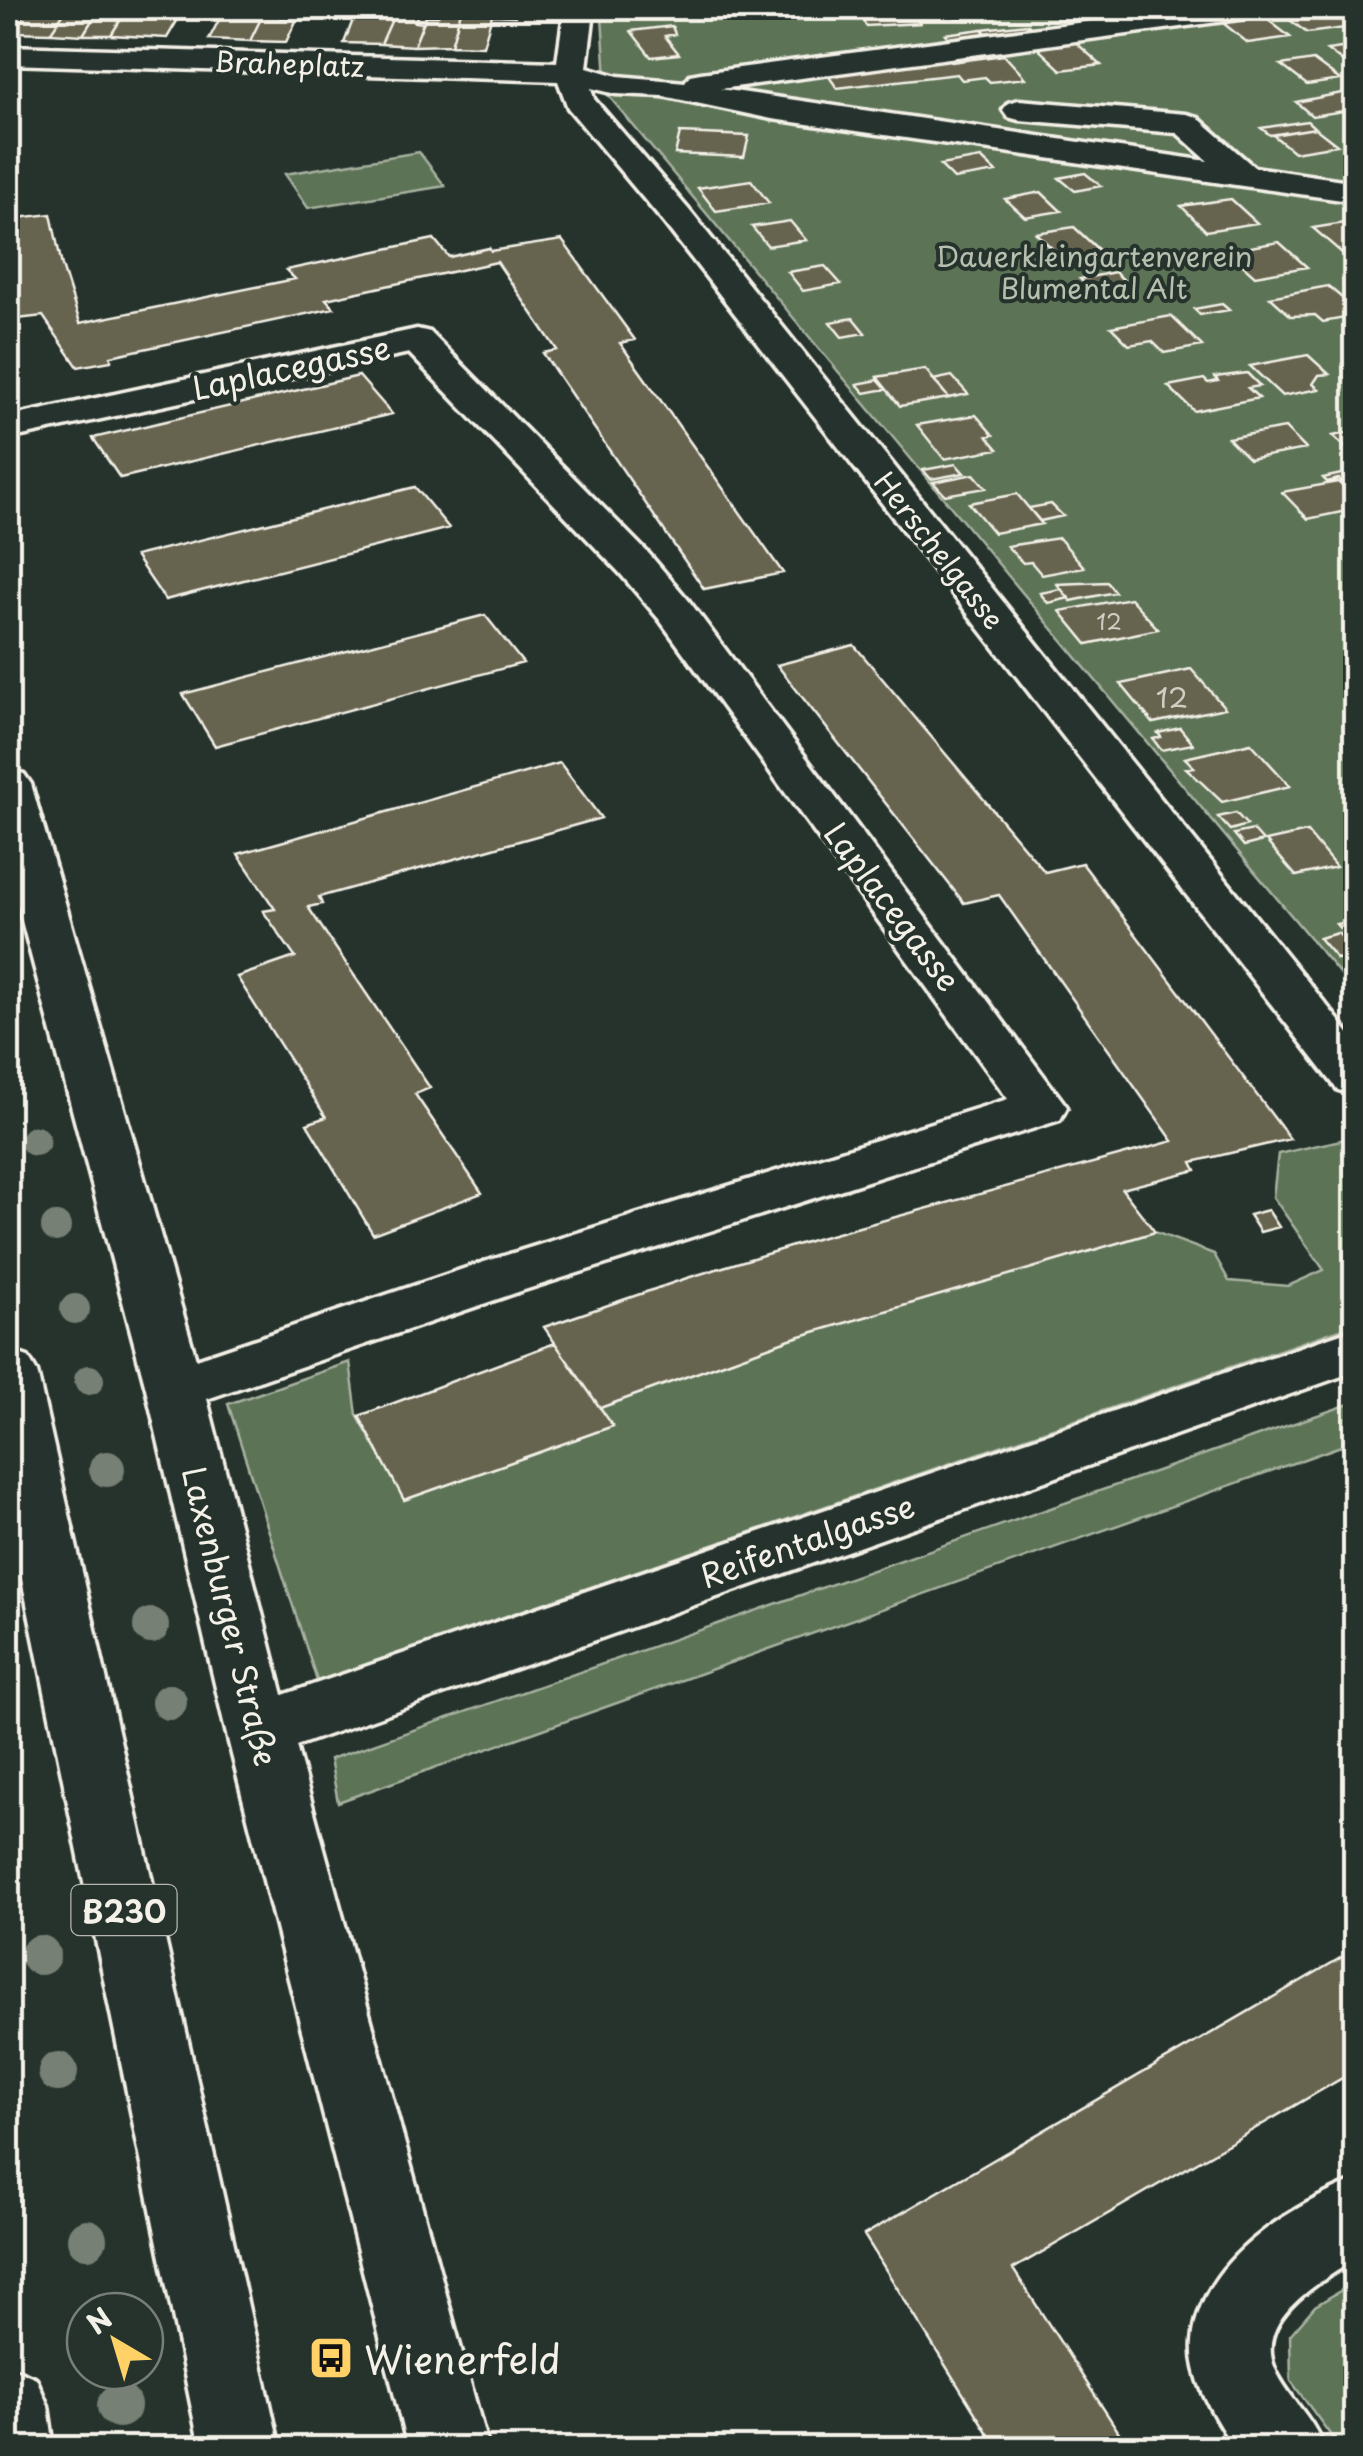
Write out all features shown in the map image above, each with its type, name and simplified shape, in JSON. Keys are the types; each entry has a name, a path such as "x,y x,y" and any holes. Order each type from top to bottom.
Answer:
{"street":[{"path":"572,72 579,12 576,8"},
{"path":"663,87 1254,8"},
{"name":"Braheplatz","path":"8,55 572,72 616,84 663,87"},
{"name":"Herschelgasse","path":"572,72 579,101 677,217 1356,1078"},
{"path":"663,87 772,109 1356,192"},
{"name":"Laplacegasse","path":"8,428 418,340 634,563 674,610 1041,1107 501,1277 175,1388"},
{"name":"Laxenburger Straße","path":"8,784 175,1388 259,1731 448,2448"},
{"name":"Reifentalgasse","path":"259,1731 1356,1350"},
{"name":"B230","path":"8,1372 240,2448"},
{"path":"1284,2448 1258,2414 1234,2368 1233,2328 1252,2292 1271,2273 1356,2216"},
{"path":"8,2406 14,2448"}],"green space":[{"name":"Dauerkleingartenverein Blumental Alt","path":"599,8 1355,8 1355,992 607,94"},
{"path":"419,152 445,186 308,208 285,174"},
{"path":"1354,1137 1355,1324 317,1681 228,1404 350,1362 357,1415 405,1500 612,1426 600,1408 790,1339 1155,1232 1214,1254 1229,1281 1288,1286 1324,1270 1273,1197 1278,1154"},
{"path":"1355,1402 1355,1441 338,1802 330,1759"},
{"path":"1355,2282 1355,2448 1340,2448 1291,2381 1290,2335 1315,2306"}],"building":[{"path":"67,8 50,33 12,32 27,10"},
{"path":"67,8 97,12 83,35 50,33"},
{"path":"112,8 128,8 111,35 83,35 97,12 108,13"},
{"path":"128,8 145,8 141,15 180,16 167,38 111,35"},
{"path":"246,8 266,8 250,41 209,39 221,16 241,17"},
{"path":"266,8 286,8 281,19 297,19 286,42 250,41"},
{"path":"365,8 397,8 381,44 344,43 353,20 360,20"},
{"path":"397,8 420,8 415,22 423,23 414,46 381,44"},
{"path":"441,8 462,8 451,45 414,46 426,16 438,16"},
{"path":"462,8 517,9 515,16 492,15 483,46 451,45"},
{"path":"857,8 912,8 920,23 866,26"},
{"path":"944,8 988,8 995,14 957,19"},
{"path":"1329,8 1353,27 1307,33 1282,14"},
{"path":"1259,13 1290,37 1248,43 1218,19"},
{"path":"1027,24 1036,32 991,38 982,29"},
{"path":"672,26 675,34 665,36 679,54 651,57 631,31"},
{"path":"982,29 991,38 953,43 945,34"},
{"path":"1072,39 1101,65 1061,70 1033,44"},
{"path":"1356,46 1356,64 1348,66 1327,50"},
{"path":"1004,55 1025,78 990,82 985,77 962,80 957,74 837,88 825,71 947,56 952,62"},
{"path":"1313,60 1340,80 1307,85 1281,65"},
{"path":"1352,91 1356,109 1312,116 1296,102"},
{"path":"1307,121 1315,128 1270,135 1261,128"},
{"path":"1315,128 1337,145 1294,152 1273,135"},
{"path":"680,133 749,136 744,157 675,154"},
{"path":"981,158 996,172 954,179 940,165"},
{"path":"1085,173 1101,186 1075,191 1059,178"},
{"path":"751,180 769,203 716,211 698,188"},
{"path":"1041,192 1061,211 1025,217 1005,199"},
{"path":"1231,199 1257,223 1206,231 1181,206"},
{"path":"51,214 80,323 295,279 286,270 434,239 449,257 562,240 635,340 620,343 783,573 704,589 543,353 557,350 497,262 326,299 334,308 111,356 111,361 78,367 43,316 8,320 8,219"},
{"path":"790,221 806,240 768,246 752,227"},
{"path":"1356,221 1356,251 1343,254 1313,228"},
{"path":"1074,227 1103,254 1064,260 1036,233"},
{"path":"1279,242 1307,267 1255,276 1227,251"},
{"path":"825,266 841,284 803,291 788,272"},
{"path":"1115,272 1131,287 1096,294 1080,279"},
{"path":"1328,286 1356,310 1356,316 1323,322 1315,315 1291,316 1270,297"},
{"path":"1222,304 1229,310 1200,315 1194,309"},
{"path":"1171,316 1202,346 1164,353 1152,341 1129,345 1111,327"},
{"path":"853,318 865,333 842,337 830,322"},
{"path":"1308,355 1329,374 1319,375 1313,384 1319,389 1282,396 1250,366"},
{"path":"925,369 949,398 900,406 877,377"},
{"path":"1247,373 1260,386 1248,388 1259,398 1194,411 1168,386 1204,379 1208,383 1218,381 1215,377"},
{"path":"359,376 392,414 120,478 93,438"},
{"path":"952,376 968,394 949,398 933,380"},
{"path":"878,380 886,389 865,393 857,384"},
{"path":"976,415 993,435 987,436 998,449 944,459 917,425"},
{"path":"1285,428 1306,449 1249,459 1228,438"},
{"path":"1356,431 1356,455 1355,456 1333,436"},
{"path":"956,464 964,473 931,479 923,470"},
{"path":"1350,472 1356,478 1356,495 1339,479 1327,482 1323,478"},
{"path":"974,474 986,488 945,495 933,482"},
{"path":"1338,482 1356,499 1356,509 1308,519 1282,492"},
{"path":"415,487 449,528 165,600 135,556"},
{"path":"1017,494 1042,524 994,533 969,503"},
{"path":"1051,504 1063,516 1040,521 1029,508"},
{"path":"1059,538 1084,567 1042,575 1007,546"},
{"path":"1107,582 1115,592 1071,601 1057,584"},
{"path":"1061,589 1069,598 1048,603 1040,593"},
{"path":"1130,598 1158,629 1087,644 1060,611"},
{"path":"485,615 523,663 215,746 183,694"},
{"path":"854,645 1045,872 1082,863 1290,1139 1192,1162 1196,1170 1122,1189 1155,1232 790,1339 600,1408 544,1327 819,1238 1173,1141 999,895 964,903 777,665"},
{"path":"1191,669 1225,708 1153,723 1121,684"},
{"path":"1180,728 1193,744 1161,750 1153,739 1161,737 1158,733"},
{"path":"1251,743 1290,786 1222,802 1186,768 1194,767 1185,758"},
{"path":"560,763 601,818 319,897 322,904 308,907 430,1088 415,1094 482,1193 373,1234 307,1124 326,1117 237,977 295,957 263,911 275,909 238,854"},
{"path":"1236,813 1247,825 1230,830 1218,817"},
{"path":"1253,830 1263,841 1244,846 1234,834"},
{"path":"1307,832 1336,867 1296,876 1266,841"},
{"path":"1356,920 1356,947 1336,924"},
{"path":"1338,933 1356,955 1337,959 1319,938"},
{"path":"1268,1210 1279,1227 1260,1232 1249,1215"},
{"path":"555,1343 613,1426 404,1500 359,1416"},
{"path":"1356,1949 1356,2070 1013,2269 1129,2448 997,2448 864,2235"}],"place":[{"name":"Wienerfeld","path":"331,2358"}]}
